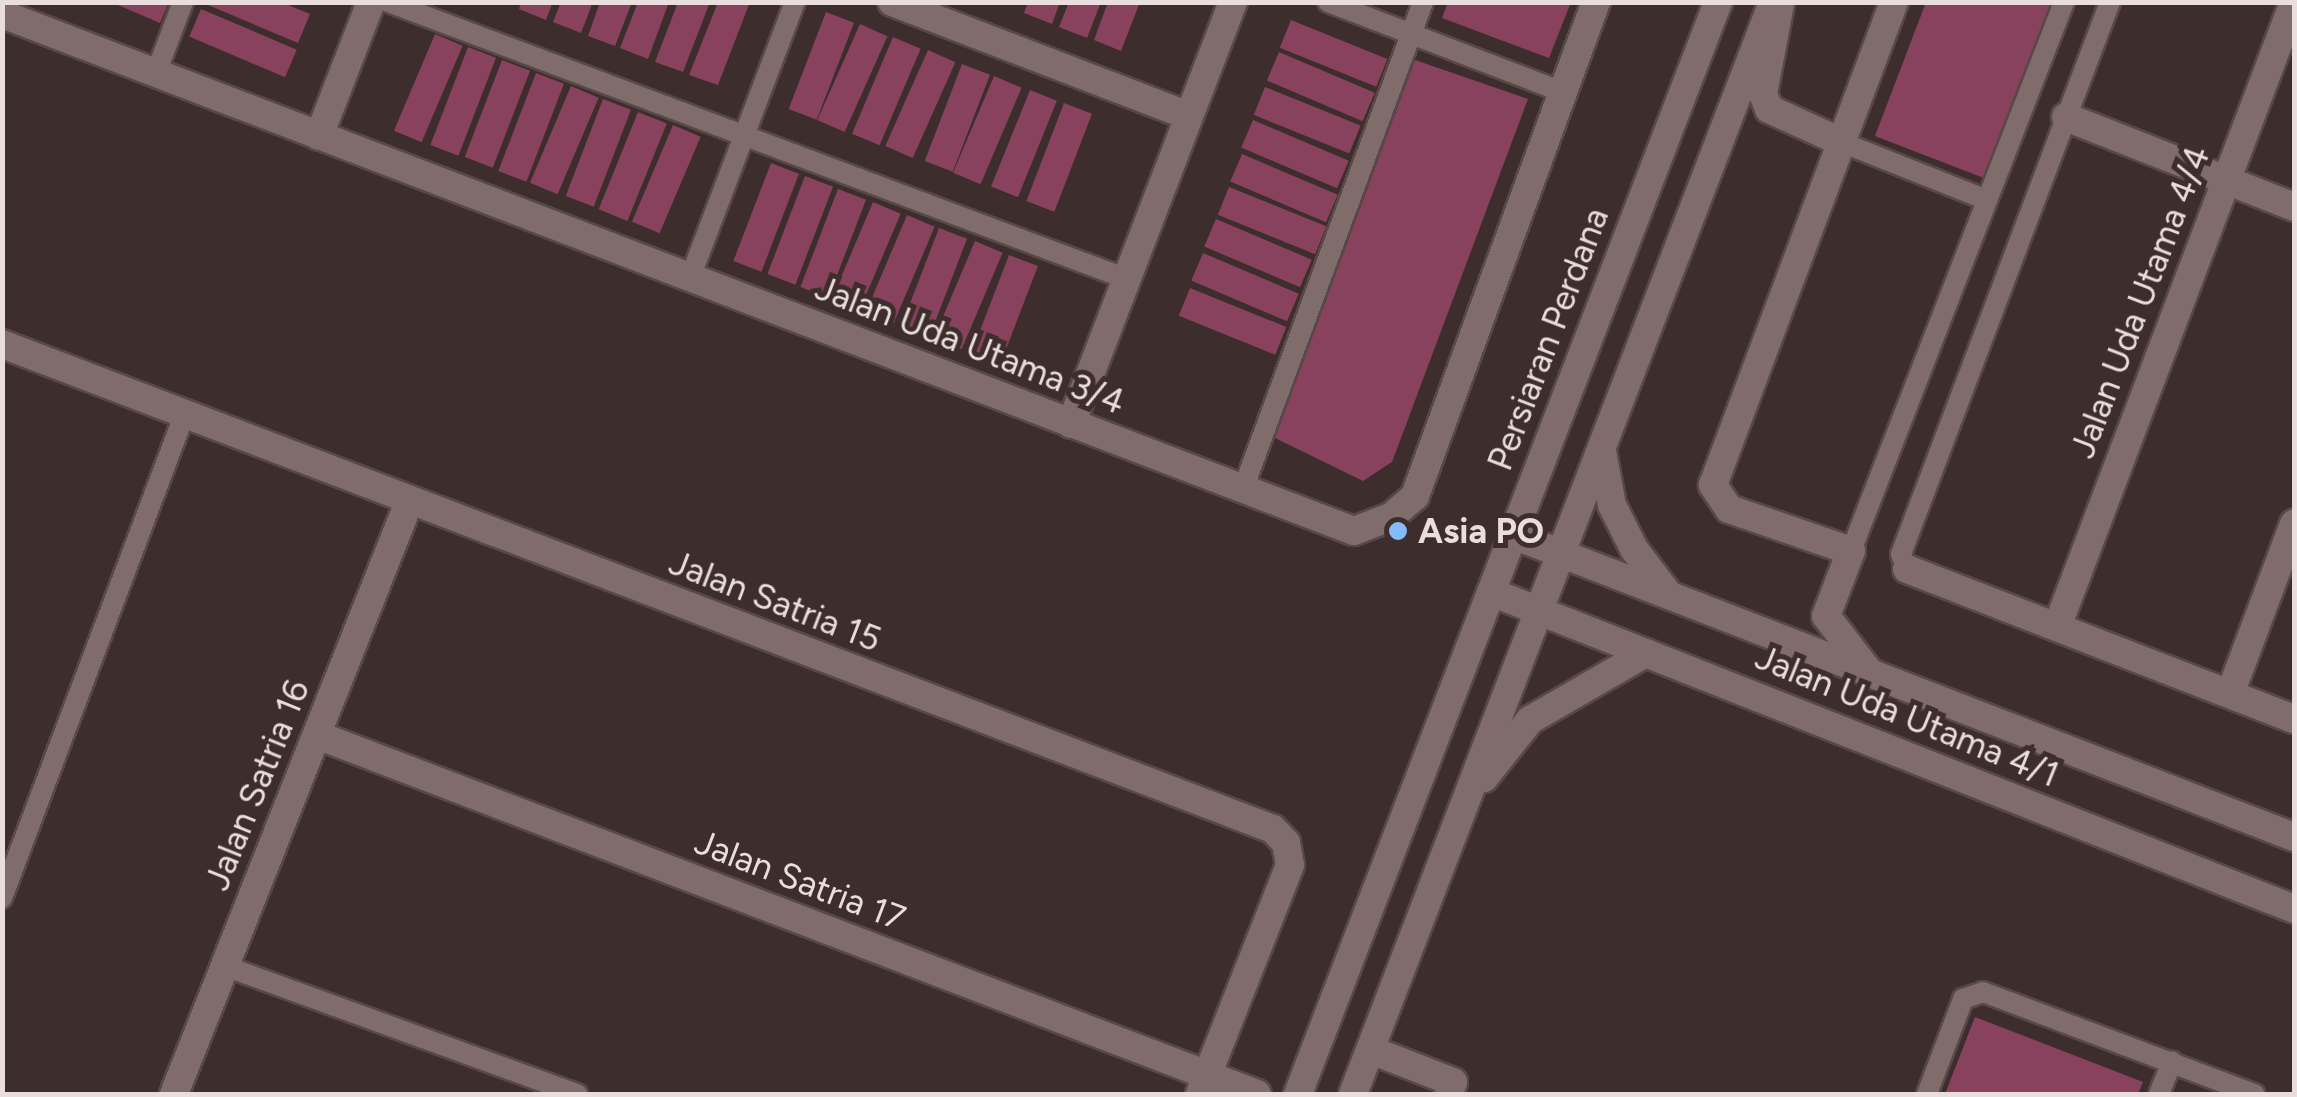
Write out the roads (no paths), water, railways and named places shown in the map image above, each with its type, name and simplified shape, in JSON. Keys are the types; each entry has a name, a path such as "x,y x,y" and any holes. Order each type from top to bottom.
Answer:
{"street":[{"path":"319,136 370,2"},
{"path":"892,2 1190,116"},
{"path":"1072,424 1233,2"},
{"name":"Jalan Uda Utama 3/4","path":"8,11 156,73 1354,532 1391,517 1415,496 1596,2"},
{"name":"Persiaran Perdana","path":"1298,1094 1718,2"},
{"path":"1777,2 1763,94 1769,110 1841,142"},
{"path":"1353,1094 1777,2"},
{"path":"1851,550 1729,509 1713,485 1894,2"},
{"name":"Jalan Uda Utama 4/4","path":"2057,627 2294,2"},
{"path":"2066,117 2294,207"},
{"name":"Jalan Satria 15","path":"2,344 1273,829 1286,843 1290,865 1204,1085"},
{"path":"1602,449 1612,504 1634,549 1669,595"},
{"name":"Jalan Satria 16","path":"174,1094 409,502"},
{"path":"2230,694 2294,524"},
{"name":"Jalan Uda Utama 4/1","path":"1513,534 2294,837"},
{"name":"Jalan Uda Utama 4/1","path":"1851,550 1826,616 1870,673"},
{"path":"1907,570 2294,719"},
{"name":"Jalan Uda Utama 4/1","path":"1491,592 2294,909"},
{"path":"1467,799 1530,720 1646,653"},
{"name":"Jalan Satria 17","path":"316,735 1204,1085 1257,1094"},
{"path":"1371,1050 1453,1082 1448,1094"}],"lane":[{"path":"156,73 183,2"},
{"path":"388,2 1127,278"},
{"path":"690,278 796,2"},
{"path":"1328,2 1562,92"},
{"path":"1243,489 1423,2"},
{"path":"1851,550 2064,2"},
{"path":"1907,570 1901,554 2110,2"},
{"path":"1841,142 1987,200"},
{"path":"2,898 185,413"},
{"path":"226,966 577,1094"},
{"path":"1927,1094 1963,999 1983,992 2172,1062 2212,1087 2254,1094"},
{"path":"2160,1094 2172,1062"}],"place":[{"name":"Asia PO","path":"1398,531"}]}
